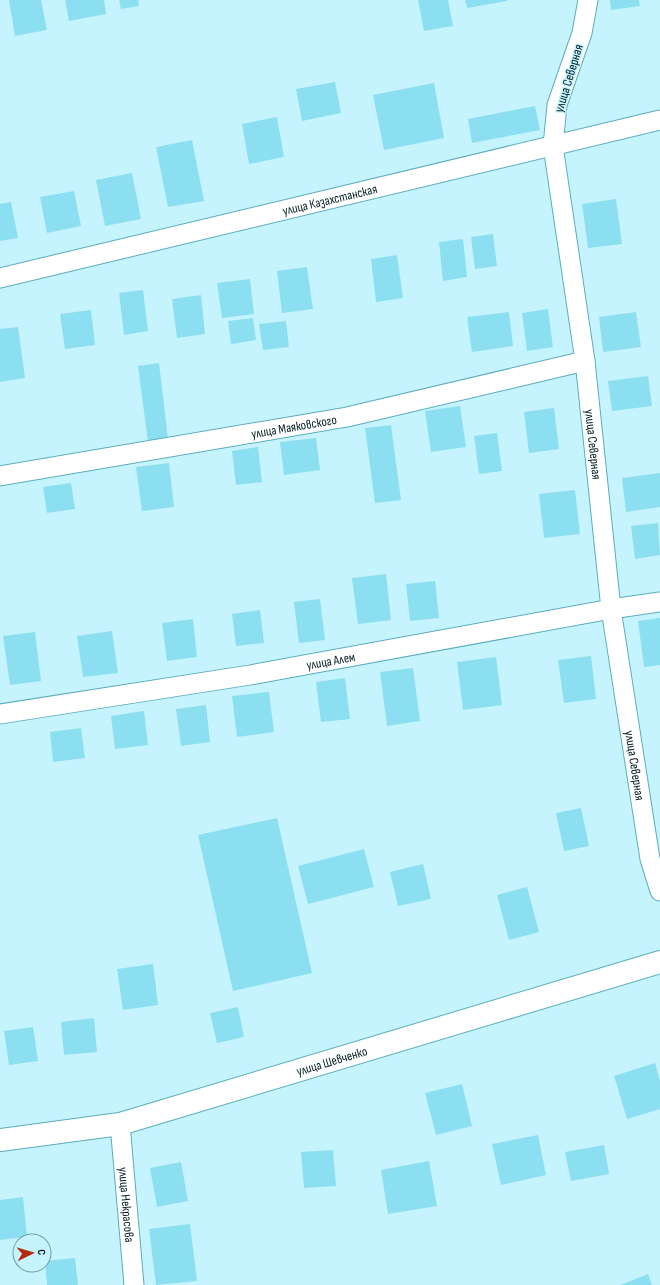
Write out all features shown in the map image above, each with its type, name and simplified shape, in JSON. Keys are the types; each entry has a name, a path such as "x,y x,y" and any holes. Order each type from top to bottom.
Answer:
{"street":[{"name":"улица Северная","path":"588,0 582,33 557,105 552,146 585,361 611,609 650,859 660,892"},
{"name":"улица Казахстанская","path":"0,278 660,120"},
{"name":"улица Маяковского","path":"0,476 347,417 585,361"},
{"name":"улица Алем","path":"0,714 250,675 611,609 660,602"},
{"name":"улица Шевченко","path":"0,1140 120,1124 660,962"},
{"name":"улица Некрасова","path":"120,1124 134,1285"}],"building":[{"path":"9,0 41,0 47,30 15,36"},
{"path":"65,0 104,0 106,14 69,21"},
{"path":"119,0 138,0 139,6 121,9"},
{"path":"418,0 448,0 453,26 424,31"},
{"path":"465,0 507,0 507,1 467,8"},
{"path":"610,0 639,0 640,6 611,10"},
{"path":"335,82 341,113 302,121 296,89"},
{"path":"434,83 444,138 384,150 373,95"},
{"path":"535,106 540,130 472,143 468,119"},
{"path":"277,117 284,157 249,164 242,124"},
{"path":"192,140 204,201 168,207 156,147"},
{"path":"132,173 141,219 105,226 96,180"},
{"path":"74,191 81,226 47,233 40,197"},
{"path":"616,199 622,244 588,248 582,204"},
{"path":"11,202 18,238 0,241 0,204"},
{"path":"493,234 497,266 475,269 471,237"},
{"path":"463,239 467,277 443,281 439,242"},
{"path":"397,255 403,298 376,302 371,259"},
{"path":"307,267 313,309 282,313 277,271"},
{"path":"250,279 254,314 222,318 217,283"},
{"path":"143,290 148,331 124,335 119,293"},
{"path":"201,295 205,334 177,338 172,299"},
{"path":"548,309 553,347 527,351 522,313"},
{"path":"91,310 95,345 65,349 60,314"},
{"path":"509,312 513,346 472,352 467,317"},
{"path":"636,312 641,347 603,352 599,317"},
{"path":"253,318 256,340 231,344 228,321"},
{"path":"286,321 289,347 263,350 259,324"},
{"path":"18,327 25,378 0,382 0,329"},
{"path":"159,363 168,439 148,442 138,366"},
{"path":"648,376 652,406 612,411 608,381"},
{"path":"460,406 466,447 431,452 425,411"},
{"path":"554,408 559,449 529,453 524,412"},
{"path":"391,425 401,500 375,503 365,428"},
{"path":"497,433 502,471 479,474 474,436"},
{"path":"316,438 320,470 284,475 280,442"},
{"path":"258,447 262,482 236,485 232,451"},
{"path":"169,463 174,507 142,511 136,467"},
{"path":"660,473 660,507 626,512 622,478"},
{"path":"71,483 75,509 47,513 43,487"},
{"path":"575,490 580,534 544,538 539,494"},
{"path":"658,523 660,555 635,559 631,526"},
{"path":"386,574 391,620 358,624 352,578"},
{"path":"435,581 439,618 410,621 406,584"},
{"path":"320,599 325,640 299,643 294,602"},
{"path":"260,610 264,643 236,646 232,614"},
{"path":"660,618 660,665 644,667 638,621"},
{"path":"193,619 197,657 167,661 162,623"},
{"path":"112,631 118,673 83,677 77,636"},
{"path":"35,632 41,681 10,685 3,636"},
{"path":"591,656 596,699 564,703 558,660"},
{"path":"496,657 502,705 463,710 457,662"},
{"path":"413,668 420,721 387,726 380,672"},
{"path":"345,678 350,719 321,722 316,682"},
{"path":"269,692 274,732 237,737 232,696"},
{"path":"206,705 210,742 181,746 176,709"},
{"path":"144,711 148,745 115,749 111,716"},
{"path":"81,728 85,758 53,762 50,732"},
{"path":"581,808 589,846 564,851 556,813"},
{"path":"277,818 312,973 233,991 198,835"},
{"path":"364,849 374,887 308,904 298,866"},
{"path":"423,864 431,899 398,906 390,872"},
{"path":"527,887 539,932 509,940 497,895"},
{"path":"153,964 158,1005 123,1010 117,969"},
{"path":"238,1007 244,1037 217,1043 210,1013"},
{"path":"94,1018 97,1052 64,1055 61,1022"},
{"path":"33,1027 38,1061 9,1065 4,1031"},
{"path":"655,1063 660,1081 660,1109 627,1119 614,1076"},
{"path":"462,1084 472,1126 436,1135 425,1093"},
{"path":"538,1135 546,1175 501,1185 492,1144"},
{"path":"604,1145 609,1174 571,1181 565,1152"},
{"path":"333,1150 336,1186 304,1188 301,1152"},
{"path":"429,1161 437,1206 388,1214 381,1170"},
{"path":"181,1162 188,1201 157,1207 150,1168"},
{"path":"23,1197 27,1233 12,1233 12,1239 0,1240 0,1200"},
{"path":"190,1224 197,1281 156,1285 149,1229"},
{"path":"75,1258 78,1285 47,1285 46,1273 52,1273 52,1260"},
{"path":"648,1274 652,1285 620,1285"}]}
